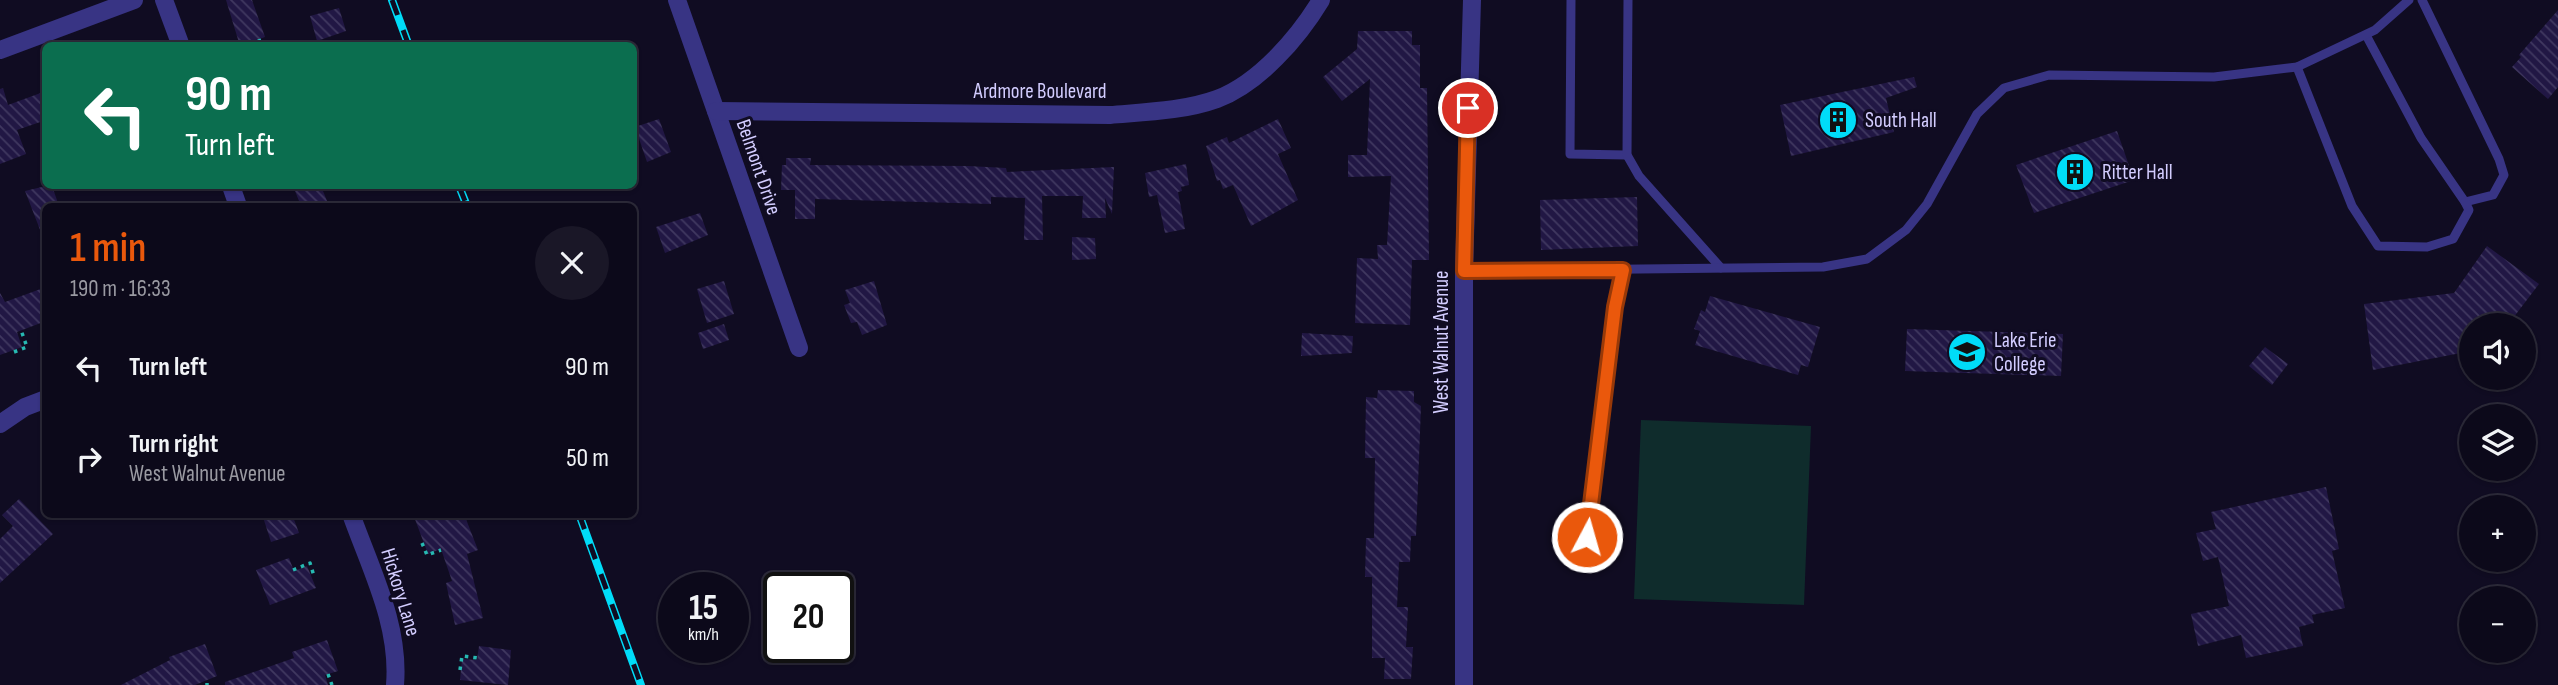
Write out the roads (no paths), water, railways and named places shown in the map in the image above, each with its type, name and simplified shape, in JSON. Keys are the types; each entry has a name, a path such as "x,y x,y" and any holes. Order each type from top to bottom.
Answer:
{"street":[{"path":"0,50 134,0"},
{"path":"164,0 180,42"},
{"name":"Belmont Drive","path":"677,0 799,348"},
{"name":"Ardmore Boulevard","path":"716,111 1110,115 1170,109 1218,99 1258,74 1307,22 1321,0"},
{"name":"West Walnut Avenue","path":"1464,685 1464,271 1472,0"},
{"path":"0,424 25,407 42,401"},
{"name":"Hickory Lane","path":"352,518 390,620 397,662 395,685"}],"lane":[{"path":"1571,0 1570,154 1627,155"},
{"path":"1628,0 1627,155 1639,176 1721,268"},
{"path":"1464,271 1823,267 1867,259 1906,230 1927,204 1977,114 2004,88 2049,75 2214,77 2297,67 2366,35 2409,0"},
{"path":"2422,0 2499,159 2504,175 2493,195 2465,202"},
{"path":"2297,67 2352,206 2378,246 2427,247 2453,239 2469,210 2421,138 2366,35"},
{"path":"1584,561 1615,307 1623,270"}],"railway":[{"path":"392,0 408,42"},
{"path":"460,189 466,203"},
{"path":"580,518 641,685"}],"place":[{"name":"South Hall","path":"1838,120"},
{"name":"Ritter Hall","path":"2075,172"},
{"name":"Lake Erie College","path":"1967,352"}]}
